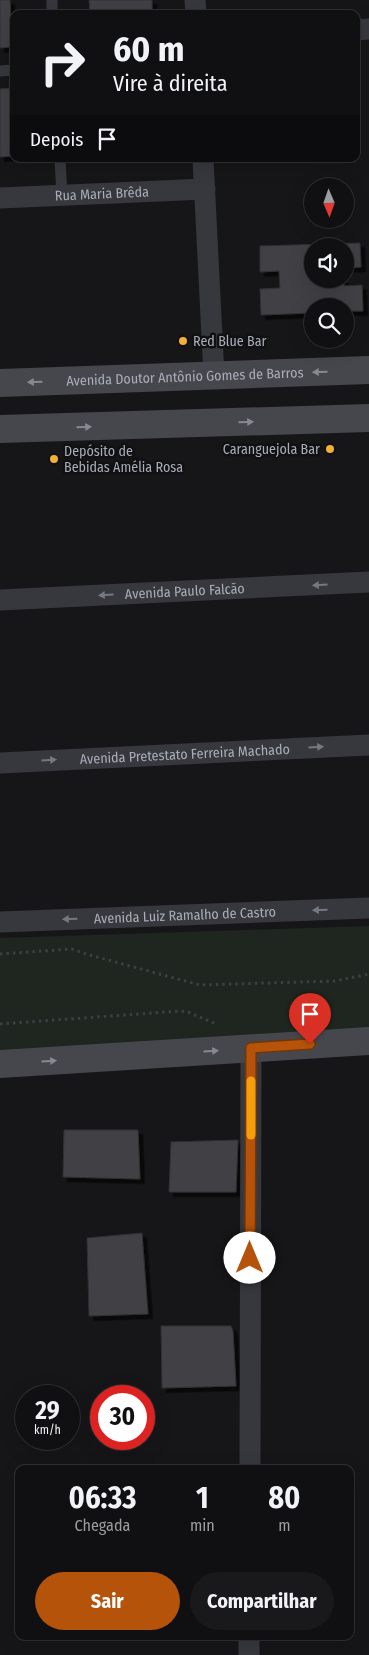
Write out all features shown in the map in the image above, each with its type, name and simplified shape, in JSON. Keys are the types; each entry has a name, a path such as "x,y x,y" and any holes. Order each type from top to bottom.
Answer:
{"main road":[{"name":"Avenida Doutor Antônio Gomes de Barros","path":"0,383 369,370"},
{"path":"0,429 369,418"},
{"path":"0,1064 369,1041"}],"street":[{"path":"203,162 214,376"},
{"name":"Rua Maria Brêda","path":"0,198 205,189"},
{"name":"Avenida Paulo Falcão","path":"0,600 369,582"},
{"name":"Avenida Pretestato Ferreira Machado","path":"0,763 369,744"},
{"name":"Avenida Luiz Ramalho de Castro","path":"0,922 369,908"},
{"path":"250,1465 251,1048"},
{"path":"249,1640 249,1655"}],"lane":[{"path":"60,162 62,196"}],"path":[{"path":"0,954 72,949 200,985 335,981 369,974"},
{"path":"0,1024 180,1011 188,1012 216,1024 224,1024"}],"shaded area":[{"path":"369,926 369,1031 0,1054 0,938"}],"building":[{"path":"0,0 10,0 10,47 0,48"},
{"path":"89,0 152,0 152,10 90,10"},
{"path":"10,88 10,156 0,157 0,89"},
{"path":"354,243 360,243 361,267 354,267"},
{"path":"304,245 304,288 354,288 354,285 362,285 363,311 354,311 354,298 304,298 304,313 261,315 260,289 280,288 279,271 260,272 260,246"},
{"path":"64,1130 138,1130 140,1179 63,1177"},
{"path":"238,1140 236,1192 169,1192 171,1142"},
{"path":"142,1233 148,1314 89,1316 87,1238"},
{"path":"161,1326 231,1326 233,1331 236,1386 162,1388"}],"slow traffic":[{"path":"251,1081 251,1135"}],"place":[{"name":"Red Blue Bar","path":"183,341"},
{"name":"Caranguejola Bar","path":"330,449"},
{"name":"Depósito de Bebidas Amélia Rosa","path":"54,459"}],"route":[{"path":"250,1258 251,1048 310,1044"}]}
